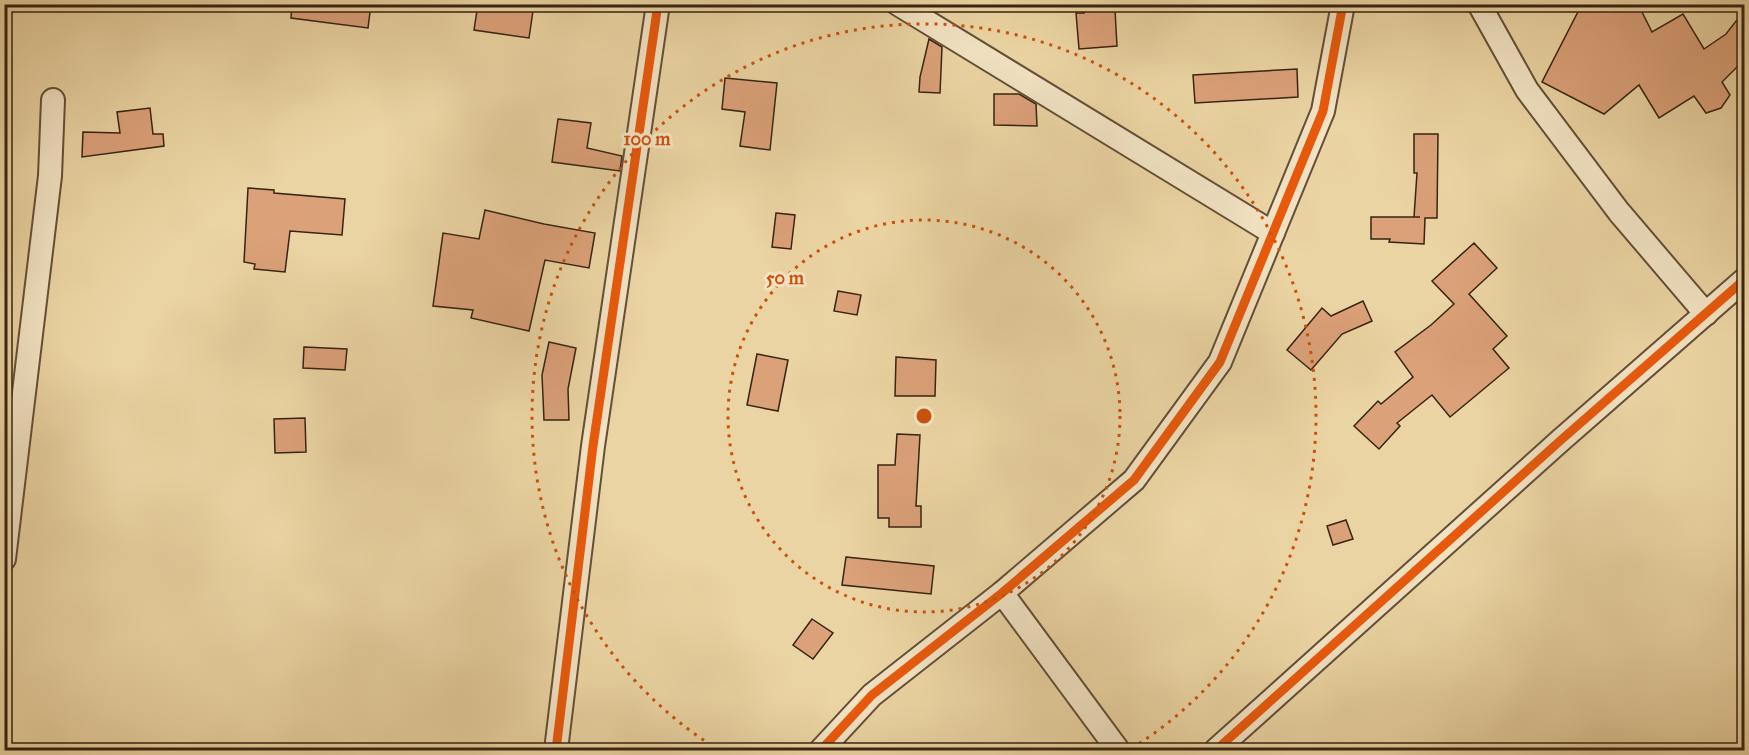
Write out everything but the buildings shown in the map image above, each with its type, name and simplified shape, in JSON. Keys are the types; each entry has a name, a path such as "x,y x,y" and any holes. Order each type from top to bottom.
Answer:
{"street":[{"path":"556,750 593,446 658,4"},
{"path":"898,4 1273,233"},
{"path":"821,750 872,695 1002,593 1134,480 1220,362 1323,111 1343,4"},
{"path":"1479,4 1527,90 1619,212 1706,314"},
{"path":"4,559 50,176 53,100"},
{"path":"1216,750 1561,440 1744,280"},
{"path":"1002,593 1118,750"}],"cycle path":[{"path":"556,750 593,446 658,4"},
{"path":"821,750 872,695 1002,593 1134,480 1220,362 1323,111 1343,4"},
{"path":"1216,750 1561,440 1744,280"}]}
